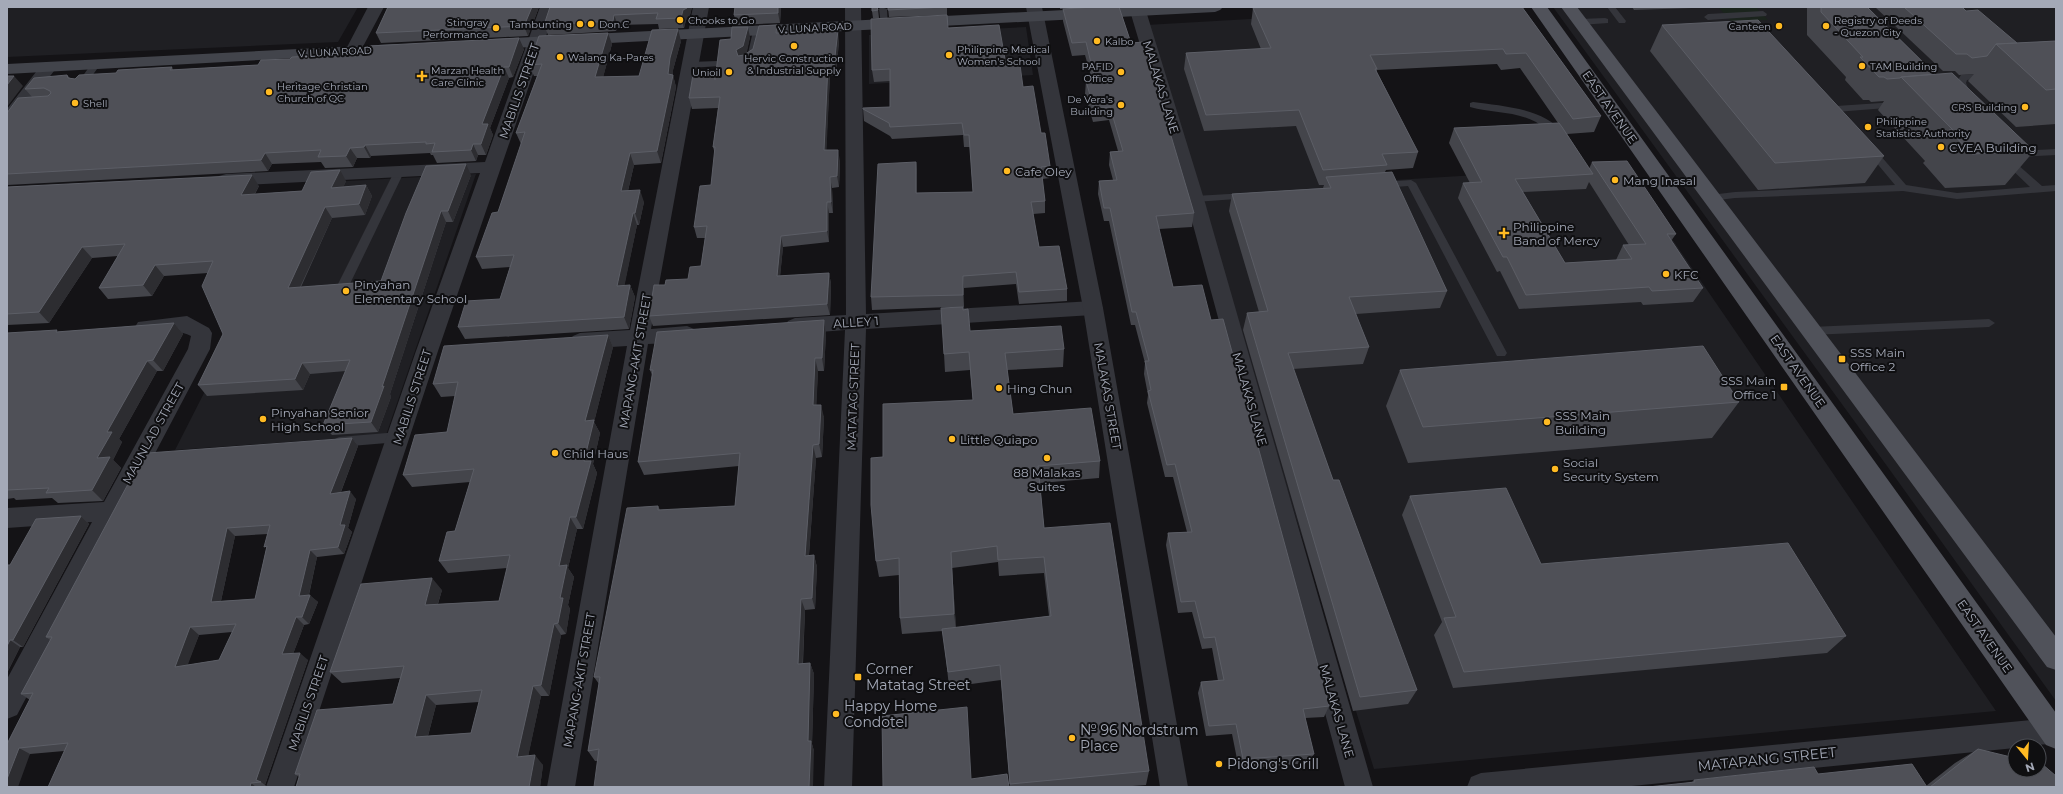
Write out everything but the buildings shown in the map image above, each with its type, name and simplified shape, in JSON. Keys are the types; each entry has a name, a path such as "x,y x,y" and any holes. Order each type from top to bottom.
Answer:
{"main road":[{"name":"V. LUNA ROAD","path":"480,45 756,31 853,17 885,25 1035,12 1138,11 1215,7"},
{"name":"EAST AVENUE","path":"1539,7 2054,733"},
{"path":"1574,15 2056,658"},
{"name":"V. LUNA ROAD","path":"7,70 408,48"}],"street":[{"path":"353,51 376,7"},
{"name":"MABILIS STREET","path":"280,787 427,351 548,7"},
{"name":"MAPANG-AKIT STREET","path":"561,787 639,338 701,7"},
{"name":"MALAKAS LANE","path":"1138,11 1198,199 1358,787"},
{"name":"MALAKAS STREET","path":"1035,12 1093,308 1174,787"},
{"name":"MATATAG STREET","path":"838,787 856,322 853,17"},
{"path":"7,120 26,104 49,67"},
{"path":"211,181 492,167"},
{"name":"ALLEY 1","path":"778,327 1093,308"},
{"name":"MAUNLAD STREET","path":"7,706 111,511 148,455 199,349 202,333 187,324 125,328"},
{"path":"560,342 639,338 708,332"},
{"path":"427,351 451,349"},
{"path":"7,518 111,511"},
{"name":"MATAPANG STREET","path":"1481,787 2054,733"}],"lane":[{"path":"1611,7 1622,21"},
{"path":"883,9 885,25"},
{"path":"1708,17 1763,14"},
{"path":"1574,15 1605,21"},
{"path":"743,63 751,58 756,31"},
{"path":"690,65 717,64"},
{"path":"80,86 95,65"},
{"path":"1956,98 1963,96 1966,93 1961,83 1964,77 1994,75"},
{"path":"1473,105 1515,111 1534,117 1547,124 1567,143"},
{"path":"1845,120 1833,106 1905,105"},
{"path":"1865,143 1903,188"},
{"path":"2040,190 1999,153 2056,152"},
{"path":"341,290 399,172"},
{"path":"1372,186 1411,183 1501,352"},
{"path":"1710,198 1735,195 1903,188 1957,196 2056,188"},
{"path":"1198,199 1256,195"},
{"path":"1811,330 1989,323"},
{"path":"328,442 399,437"}],"shaded area":[{"path":"7,7 358,7 338,42 7,57"},
{"path":"1553,7 2056,7 2056,701 1887,466"},
{"path":"1718,7 1756,7 1768,20 1731,21"},
{"name":"Social Security System","path":"1286,17 1362,182 1622,166 1996,711 1374,769 1205,226 1146,25"},
{"name":"Philippine Medical Women's School","path":"1026,27 1033,75 869,84 869,35"},
{"name":"Pinyahan Elementary School","path":"476,174 386,435 175,450 311,183"}],"place":[{"name":"Chooks to Go","path":"680,20"},
{"name":"Tambunting","path":"580,24"},
{"name":"Don.C","path":"591,24"},
{"name":"Canteen","path":"1779,26"},
{"name":"Registry of Deeds - Quezon City","path":"1826,26"},
{"name":"Stingray Performance","path":"496,28"},
{"name":"Kalbo","path":"1097,41"},
{"name":"Hervic Construction & Industrial Supply","path":"794,46"},
{"name":"Philippine Medical Women's School","path":"949,55"},
{"name":"Walang Ka-Pares","path":"560,57"},
{"name":"TAM Building","path":"1862,66"},
{"name":"Unioil","path":"729,72"},
{"name":"PAFID Office","path":"1121,72"},
{"name":"Marzan Health Care Clinic","path":"422,76"},
{"name":"Heritage Christian Church of QC","path":"269,92"},
{"name":"Shell","path":"75,103"},
{"name":"De Vera's Building","path":"1121,105"},
{"name":"CRS Building","path":"2025,107"},
{"name":"Philippine Statistics Authority","path":"1868,127"},
{"name":"CVEA Building","path":"1941,147"},
{"name":"Cafe Oley","path":"1007,171"},
{"name":"Mang Inasal","path":"1615,180"},
{"name":"Philippine Band of Mercy","path":"1504,233"},
{"name":"KFC","path":"1666,274"},
{"name":"Pinyahan Elementary School","path":"346,291"},
{"name":"SSS Main Office 2","path":"1842,359"},
{"name":"SSS Main Office 1","path":"1784,387"},
{"name":"Hing Chun","path":"999,388"},
{"name":"Pinyahan Senior High School","path":"263,419"},
{"name":"SSS Main Building","path":"1547,422"},
{"name":"Little Quiapo","path":"952,439"},
{"name":"Child Haus","path":"555,453"},
{"name":"88 Malakas Suites","path":"1047,458"},
{"name":"Social Security System","path":"1555,469"},
{"name":"Corner Matatag Street","path":"858,677"},
{"name":"Happy Home Condotel","path":"836,714"},
{"name":"№ 96 Nordstrum Place","path":"1072,738"},
{"name":"Pidong's Grill","path":"1219,764"}]}
